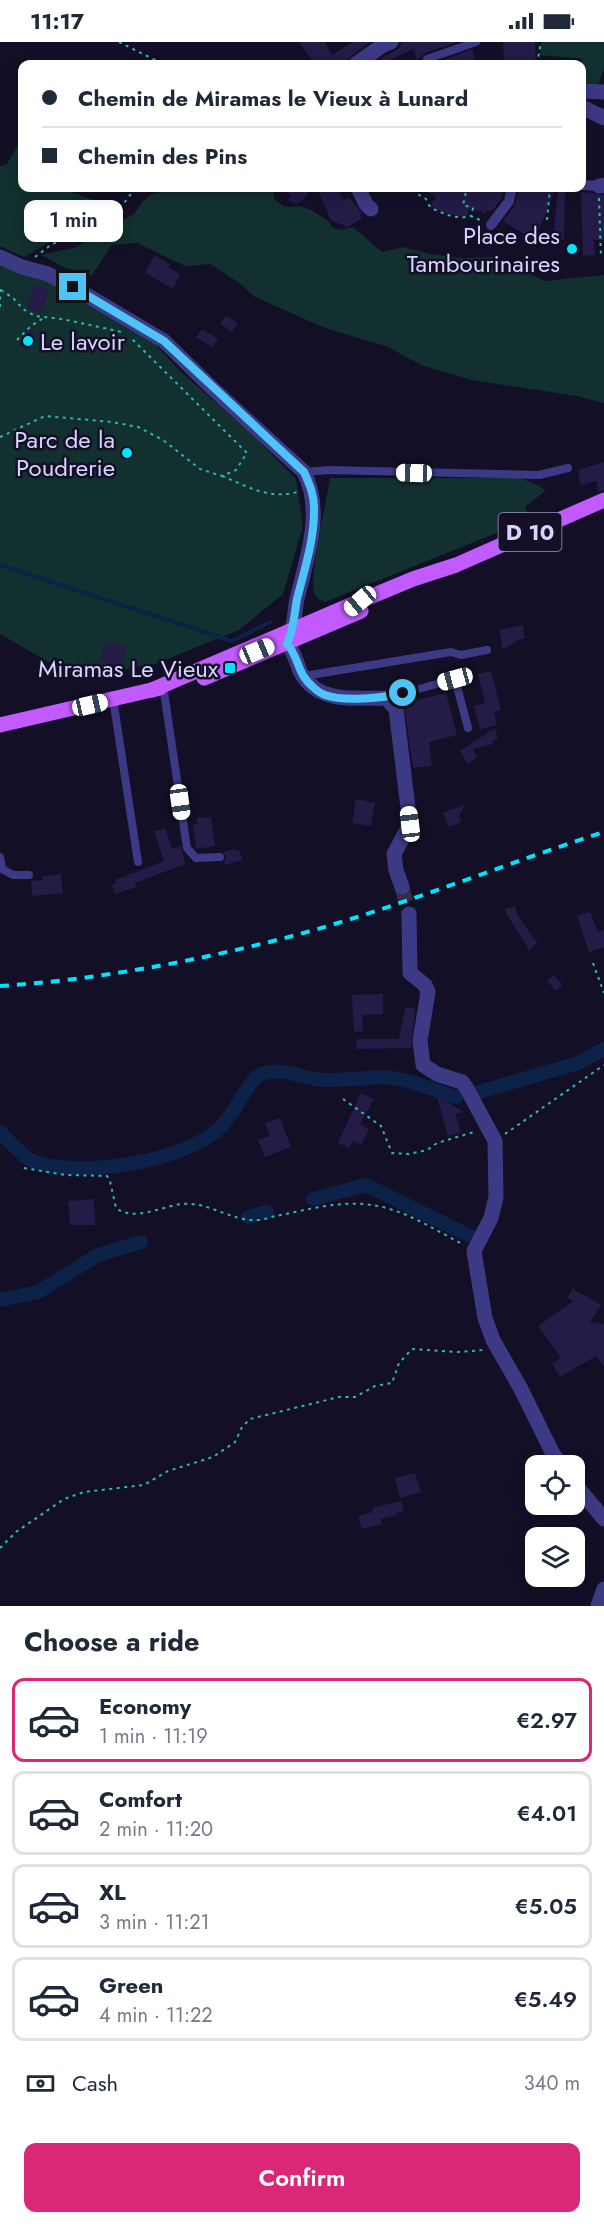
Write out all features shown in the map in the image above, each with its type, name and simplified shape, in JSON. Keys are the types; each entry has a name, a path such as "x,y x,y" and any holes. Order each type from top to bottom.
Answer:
{"main road":[{"name":"D 10","path":"0,725 210,676 360,601 456,565 604,500"},
{"name":"D 10","path":"160,687 416,587 456,565"}],"street":[{"path":"362,60 391,42"},
{"path":"586,91 604,92"},
{"path":"586,109 604,118"},
{"path":"360,192 371,209"},
{"path":"492,225 510,201 511,192"},
{"path":"0,257 22,267 48,274 164,341 304,472 311,488 314,512 289,637 304,676 309,684 324,695 343,698 386,698 396,709 410,824 394,854 396,870 402,887"},
{"path":"409,914 410,973 425,985 428,992 420,1041 423,1065 437,1074 462,1082 492,1134 496,1197 491,1218 474,1251 485,1318 493,1340 554,1455"},
{"path":"585,1496 604,1519"},
{"path":"598,1606 604,1589"}],"lane":[{"path":"426,60 476,42"},
{"path":"304,472 329,470 539,475 568,468"},
{"path":"304,676 451,652 461,655 487,650"},
{"path":"386,698 455,679 468,728"},
{"path":"160,687 187,848 196,858 220,857"},
{"path":"112,699 138,862"},
{"path":"0,856 2,869 13,875 29,875"}],"path":[{"path":"119,42 155,60"},
{"path":"538,60 541,42"},
{"path":"601,185 601,258"},
{"path":"48,247 124,204 133,192"},
{"path":"421,192 419,195 426,199 430,207 447,216 471,216 492,225"},
{"path":"466,192 463,205 473,208 471,216"},
{"path":"547,220 550,192"},
{"path":"0,289 0,307"},
{"path":"0,289 35,316 62,319 127,334 247,453 236,470 222,476"},
{"path":"18,340 31,326 45,317"},
{"path":"0,437 45,416 112,422 138,427 163,440 200,469 266,494 285,495 311,488"},
{"path":"593,963 604,993"},
{"path":"343,1100 381,1126 392,1153 409,1154 427,1150 437,1143 492,1134 604,1065"},
{"path":"24,1168 66,1175 107,1176 116,1208 123,1213 135,1214 184,1203 260,1221 313,1208 351,1203 373,1205 401,1214 474,1251"},
{"path":"0,1548 16,1532 64,1499 84,1492 144,1485 168,1471 213,1457 235,1442 242,1426 250,1419 339,1397 355,1397 375,1386 392,1383 399,1363 412,1349 458,1352 480,1349 501,1355"}],"green space":[{"path":"541,42 604,42 604,69 598,85 586,84 586,60 540,55"},
{"path":"17,146 18,192 72,192 108,204 71,230 24,257 0,246 0,166 7,164"},
{"path":"161,192 273,192 274,199 285,207 301,206 313,211 328,221 333,228 341,230 353,227 382,252 403,247 429,254 462,258 494,257 545,281 604,275 604,403 577,396 471,380 421,365 388,347 325,328 255,297 238,282 210,264 185,266 137,243 112,245 91,276 66,268 41,255 77,247 90,237 134,214 143,201 152,194"},
{"name":"Parc de la Poudrerie","path":"0,264 53,282 139,327 180,371 254,436 296,479 303,526 283,594 239,630 155,664 76,678 0,634"},
{"path":"330,478 520,478 540,486 545,491 525,507 528,515 511,527 325,602 315,595 313,584"}],"building":[{"path":"299,42 325,42 332,55 353,42 370,42 346,60 312,60"},
{"path":"402,42 458,42 425,53 417,60 413,49 391,60 379,60 398,49"},
{"path":"503,42 535,42 536,60 504,60"},
{"path":"473,49 474,60 443,60"},
{"path":"287,192 307,192 309,194 297,204 288,200 291,196"},
{"path":"318,192 339,192 344,200 348,198 362,214 360,215 362,218 346,228 344,224 331,220"},
{"path":"428,192 503,192 502,198 492,211 486,210 486,213 470,208 466,217 445,213 430,206 436,197"},
{"path":"518,192 554,192 534,241 503,221 515,205"},
{"path":"558,192 565,192 564,240 553,240"},
{"path":"581,192 604,195 604,240 594,240 595,255 583,256"},
{"path":"154,255 170,264 168,267 180,274 173,289 145,273"},
{"path":"34,284 49,290 43,311 34,312 27,305"},
{"path":"226,315 238,324 232,332 220,323"},
{"name":"Le lavoir","path":"29,329 38,335 27,350 19,345"},
{"path":"202,329 218,339 212,347 196,337"},
{"path":"604,462 604,490 599,492 596,481 581,485 578,470"},
{"path":"523,625 525,638 503,650 499,630"},
{"path":"105,641 127,647 121,667 100,662"},
{"path":"491,671 501,710 494,712 497,725 480,729 474,706 485,703 478,674"},
{"path":"446,693 457,735 429,742 432,766 413,768 404,703"},
{"path":"495,728 498,739 492,741 493,744 473,749 477,757 468,764 460,751"},
{"path":"356,799 375,803 371,826 352,823"},
{"path":"466,804 459,816 461,822 449,827 443,813"},
{"path":"211,817 215,846 196,849 193,825 197,824 197,818"},
{"path":"165,828 172,849 181,846 185,864 135,883 136,887 115,894 112,885 116,883 115,880 164,861 154,831"},
{"path":"239,850 243,860 224,865 226,856 223,852"},
{"path":"61,874 63,893 32,896 31,881"},
{"path":"515,906 517,914 537,943 529,950 506,913 505,909"},
{"path":"590,912 598,932 604,929 604,947 589,952 577,916"},
{"path":"554,975 563,985 556,991 547,981"},
{"path":"383,994 383,1014 362,1015 363,1031 354,1032 352,995"},
{"path":"405,1007 415,1009 411,1048 356,1049 357,1039 399,1039"},
{"path":"361,1093 374,1099 360,1124 369,1129 361,1145 353,1141 349,1148 338,1143"},
{"path":"437,1096 464,1112 455,1114 461,1132 448,1136"},
{"path":"280,1118 291,1147 265,1157 258,1140 270,1136 265,1123"},
{"path":"94,1199 95,1225 70,1225 68,1201"},
{"path":"573,1289 601,1305 590,1322 604,1324 604,1367 596,1356 560,1377 552,1364 561,1358 538,1326 573,1301 567,1298"},
{"path":"415,1473 421,1492 400,1498 395,1478"},
{"path":"401,1501 404,1511 381,1519 382,1524 362,1529 358,1516 373,1512 372,1508"}],"waterway":[{"path":"0,565 232,641 270,622"},
{"path":"479,1092 578,1063 604,1049"},
{"path":"0,1132 21,1153 34,1162 54,1167 105,1167 158,1158 204,1139 221,1127 252,1082 261,1074 269,1072 285,1072 323,1080 392,1078 457,1097"},
{"path":"313,1199 366,1185 472,1237"},
{"path":"248,1217 267,1212"},
{"path":"0,1300 38,1292 98,1255 141,1242"}],"tunnel":[{"path":"402,887 409,914"}],"railway":[{"path":"0,986 70,980 139,969 277,940 401,903 604,832"}],"place":[{"name":"Place des Tambourinaires","path":"572,249"},
{"name":"Le lavoir","path":"28,341"},
{"name":"Parc de la Poudrerie","path":"127,453"},
{"name":"Miramas Le Vieux","path":"230,668"}],"route":[{"path":"73,287 164,341 304,472 314,499 314,520 294,612 294,629 287,644 292,649 301,672 309,684 324,695 343,698 386,698 403,693"}]}
